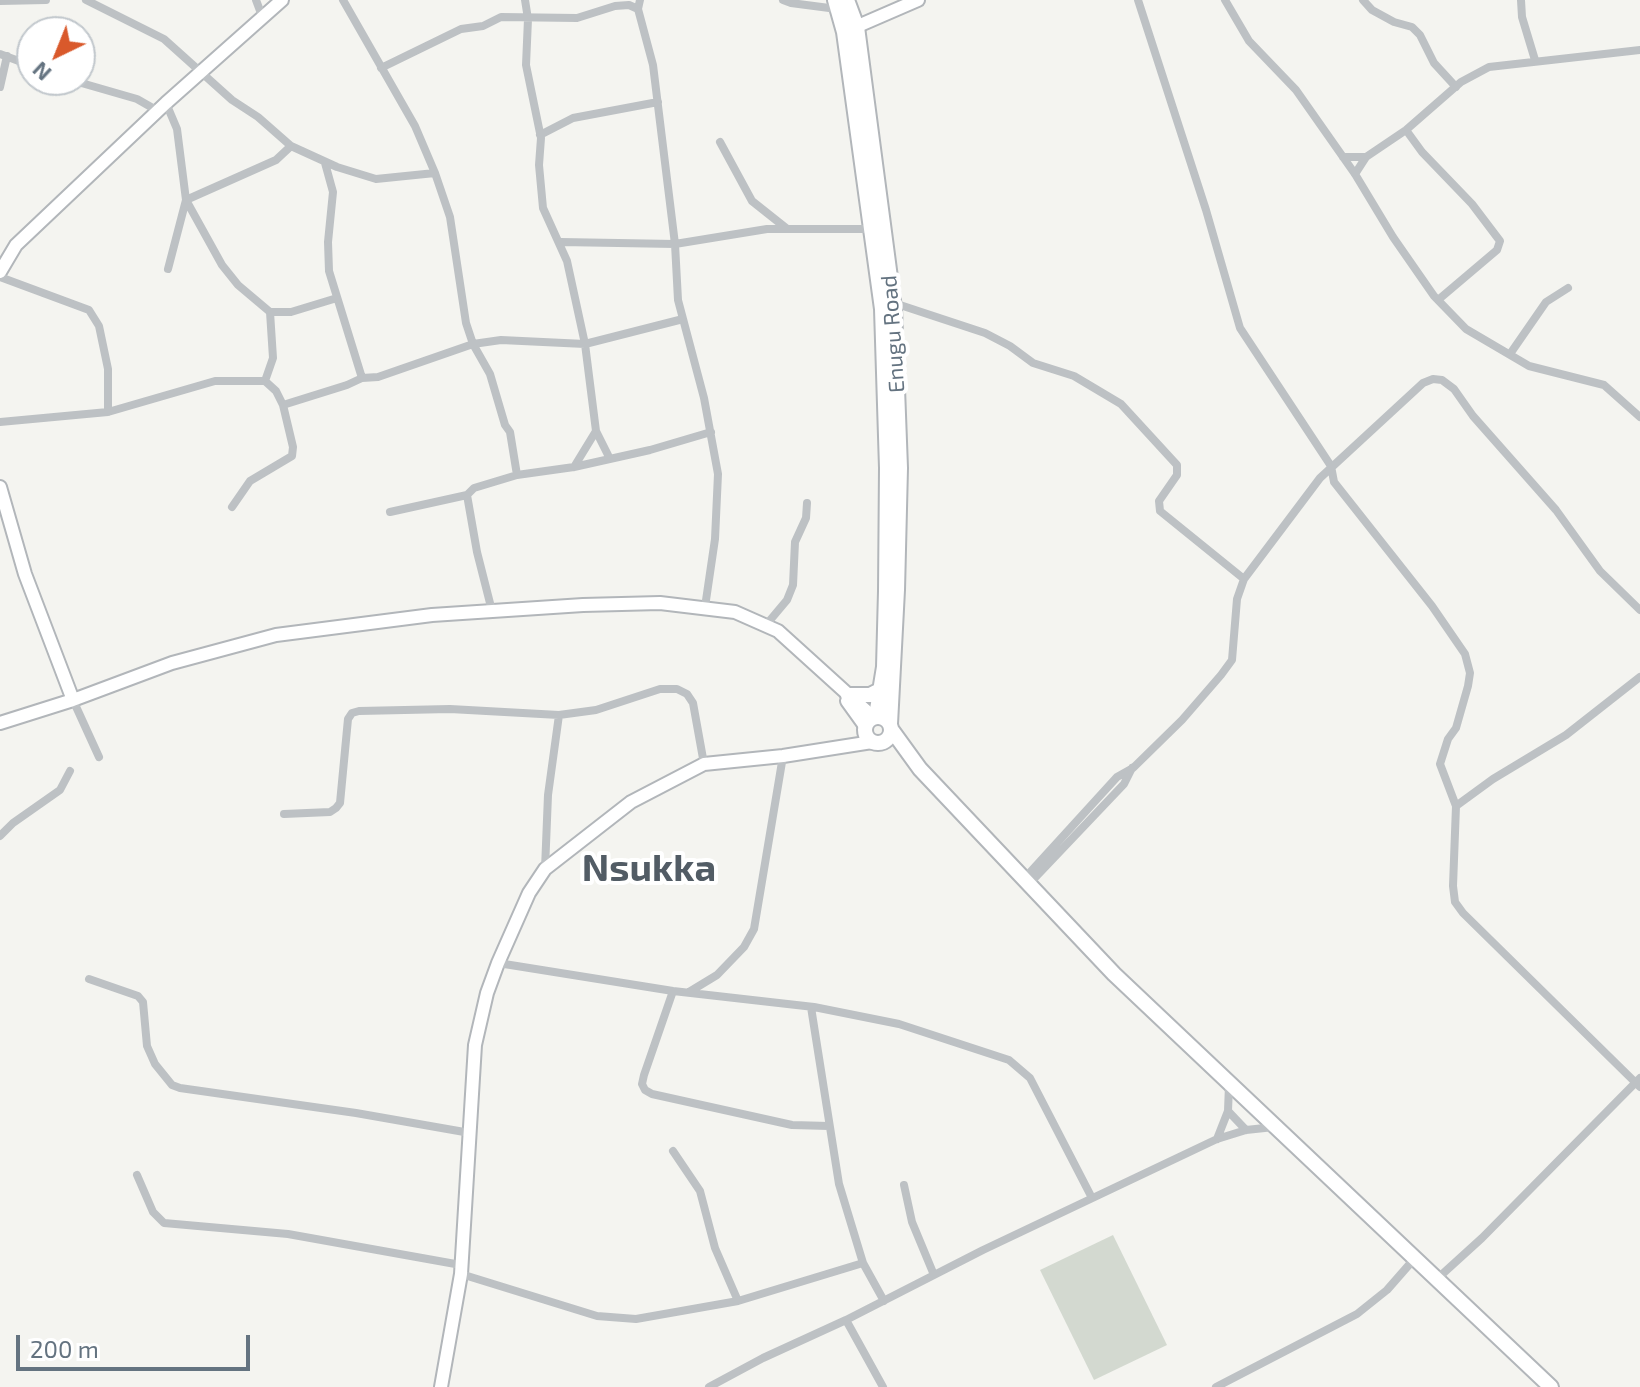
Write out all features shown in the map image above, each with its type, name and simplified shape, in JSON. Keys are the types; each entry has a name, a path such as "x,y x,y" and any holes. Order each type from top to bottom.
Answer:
{"main road":[{"name":"Enugu Road","path":"840,3 850,29 894,303 900,468 892,671 876,729"},
{"path":"850,29 882,309 887,468 886,591 876,729 920,769 1114,974 1551,1387"},
{"path":"842,690 870,695 880,690"}],"street":[{"path":"0,1 46,0"},
{"path":"86,0 164,39 232,100 258,117 291,146 325,163 376,179 435,173"},
{"path":"256,0 262,16"},
{"path":"108,412 108,369 99,326 89,310 0,274 16,245 162,107 282,0"},
{"path":"343,0 415,126 435,173 450,217 466,323 473,344 490,374 505,425 510,432 517,475"},
{"path":"525,0 528,19 526,65 540,135 543,208 567,261 585,344 596,431 610,459"},
{"path":"783,0 791,3 840,3"},
{"path":"850,29 918,0"},
{"path":"1138,0 1206,210 1240,328 1331,466 1334,482 1424,596 1465,654 1470,673 1468,686 1456,728 1448,739 1440,764 1456,806 1455,902 1639,1083 1438,1278"},
{"path":"1225,0 1249,41 1296,90 1438,300 1466,329 1529,366 1604,385 1640,417"},
{"path":"1363,0 1372,10 1394,22 1412,27 1420,35 1434,63 1456,87"},
{"path":"1521,0 1522,17 1535,60"},
{"path":"381,68 461,29 483,26 501,17 577,18 615,6 639,4 658,102 675,244 678,300 711,432 718,474 715,539 705,607"},
{"path":"1355,174 1366,157 1406,130 1456,87 1489,67 1640,50"},
{"path":"0,87 4,55"},
{"path":"96,87 162,107 177,129 186,200 222,265 238,285 270,312 291,312 337,298"},
{"path":"540,135 573,118 658,102"},
{"path":"1406,130 1422,152 1472,204 1500,241 1497,250 1438,300"},
{"path":"720,142 752,201 787,229"},
{"path":"186,200 276,160 291,146"},
{"path":"1343,157 1366,157"},
{"path":"325,163 333,192 328,242 329,271 362,378"},
{"path":"168,269 186,200"},
{"path":"561,242 675,244 767,229 871,229"},
{"path":"1510,354 1546,302 1568,288"},
{"path":"894,303 985,333 1033,363 1074,376 1121,404 1173,457 1177,465 1177,475 1157,505 1160,511 1244,579"},
{"path":"265,381 273,358 270,312"},
{"path":"283,405 473,344 501,340 585,344 683,319"},
{"path":"1026,882 1124,784 1133,768 1182,720 1232,660 1237,599 1244,579 1320,478 1423,383 1442,380 1454,389 1473,416 1556,510 1600,571 1640,610"},
{"path":"0,422 108,412 215,381 265,381 276,391 283,405 293,447 292,456 250,481 232,507"},
{"path":"574,467 596,431"},
{"path":"390,512 467,495 474,488 517,475 574,467 711,432"},
{"path":"1320,478 1334,482"},
{"path":"0,487 25,574 73,700 99,757"},
{"path":"467,495 492,611"},
{"path":"766,625 787,600 793,585 795,542 806,518 807,503"},
{"path":"1633,601 1640,593"},
{"path":"0,723 172,663 276,635 432,615 645,604 735,612 766,625 794,642 876,729 839,746 783,756 704,764 631,802 545,869 529,893 487,993 475,1045 461,1269 441,1387"},
{"path":"1456,806 1493,779 1566,735 1640,677"},
{"path":"284,814 330,812 340,803 348,719 352,713 450,709 559,715 596,710 660,689 677,689 687,694 693,703 704,764"},
{"path":"545,869 548,795 559,715"},
{"path":"689,992 717,975 744,947 754,929 783,756"},
{"path":"0,836 13,823 60,790 70,771"},
{"path":"498,963 673,991 811,1007 899,1024 1009,1060 1030,1078 1092,1198"},
{"path":"716,995 717,975"},
{"path":"89,979 138,996 143,1002 147,1046 155,1064 172,1085 470,1133"},
{"path":"673,991 644,1075 642,1084 645,1090 792,1125 829,1126"},
{"path":"811,1007 839,1184 863,1263 884,1301"},
{"path":"1217,1139 1228,1111 1229,1085"},
{"path":"1228,1111 1245,1100"},
{"path":"1228,1111 1246,1130"},
{"path":"1246,1130 1258,1113"},
{"path":"709,1387 1217,1139 1246,1130 1274,1127"},
{"path":"673,1151 700,1191 715,1248 738,1301"},
{"path":"137,1175 153,1212 164,1223 288,1234 461,1269 597,1316 636,1319 738,1301 863,1263"},
{"path":"904,1185 912,1222 934,1275"},
{"path":"1216,1387 1357,1314 1387,1290 1416,1258"},
{"path":"846,1320 883,1387"}],"shaded area":[{"path":"1113,1235 1167,1345 1094,1380 1040,1270"}],"district":[{"name":"Nsukka","path":"649,868"}]}
